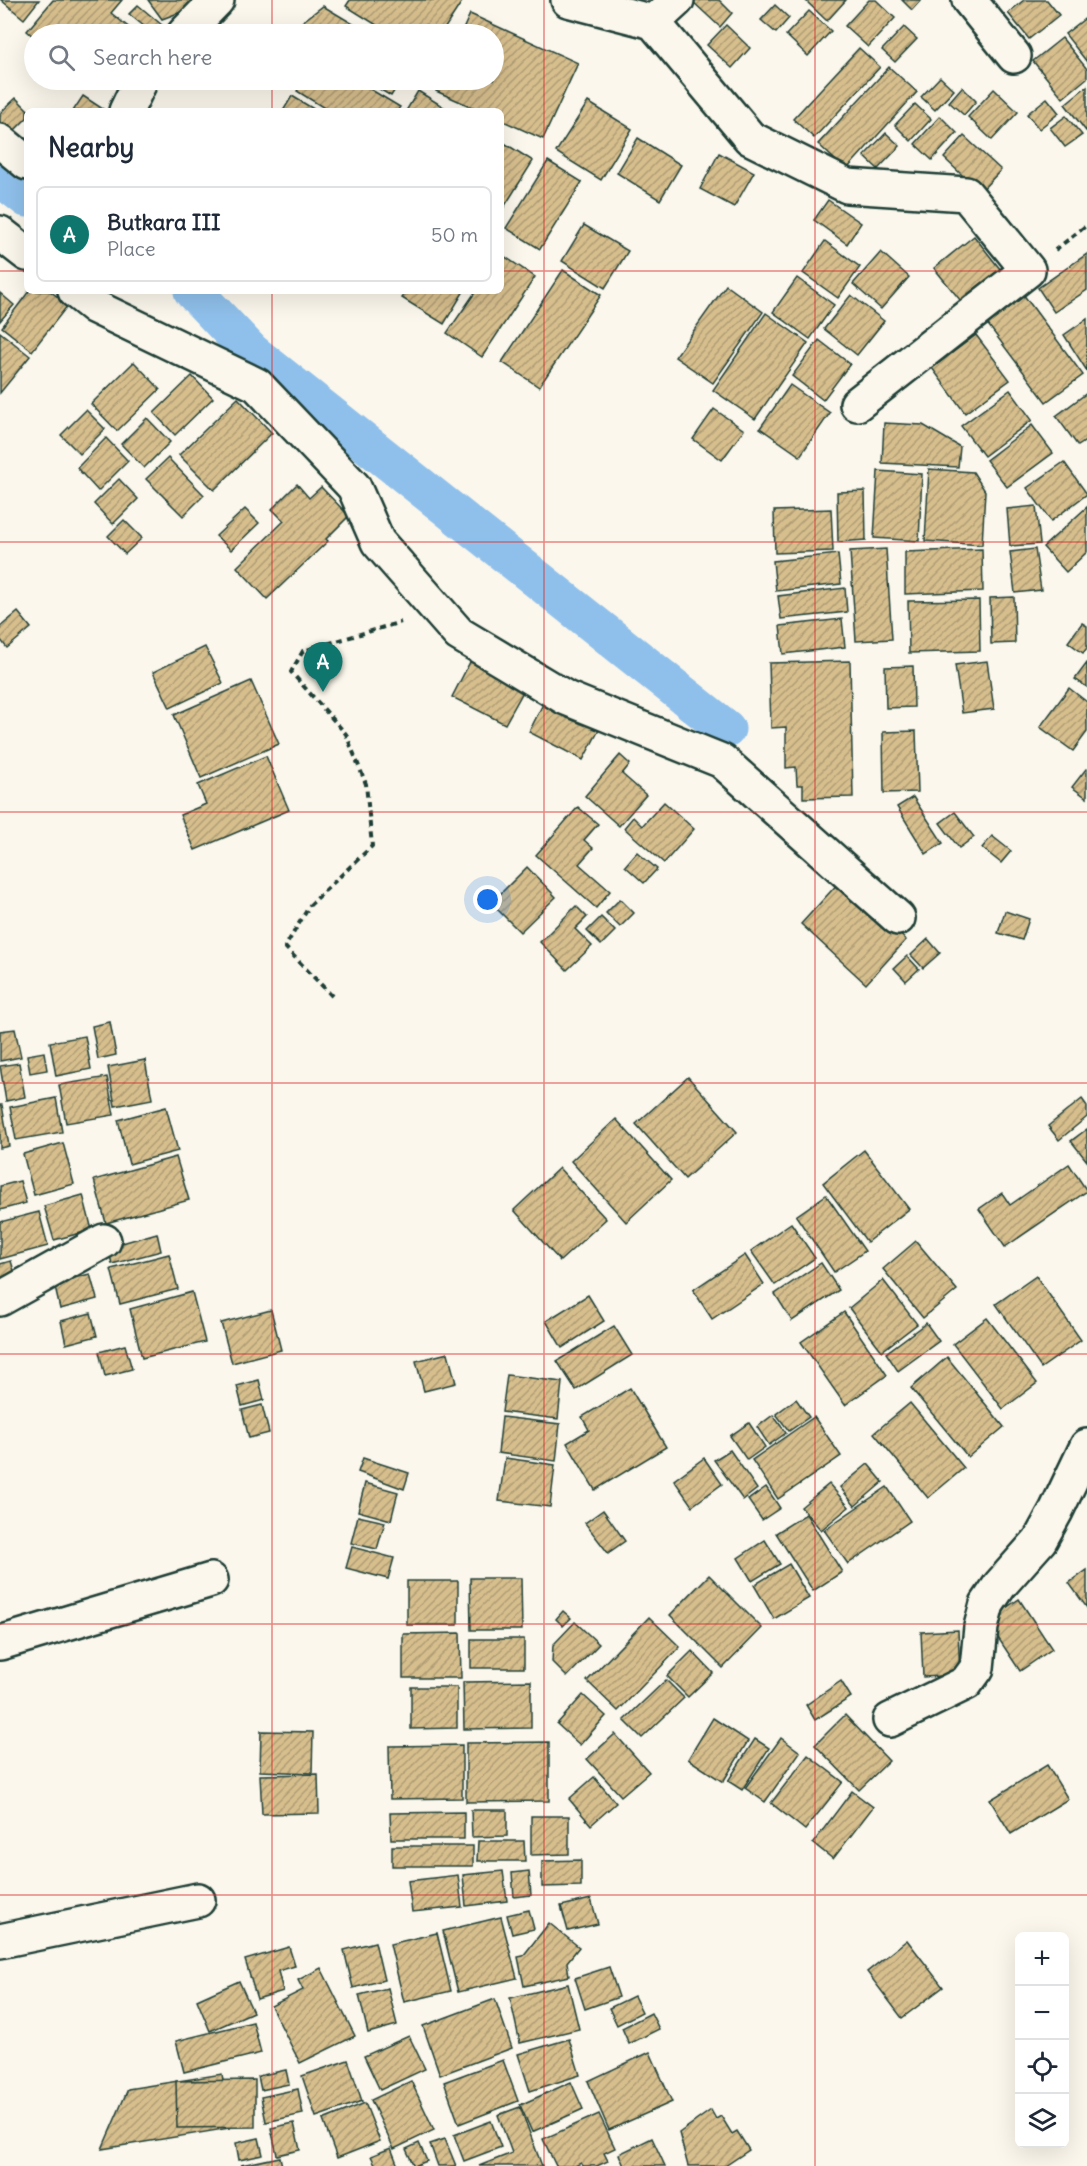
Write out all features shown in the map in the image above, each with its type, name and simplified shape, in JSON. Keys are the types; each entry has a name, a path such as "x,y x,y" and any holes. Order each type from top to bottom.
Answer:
{"street":[{"path":"194,24 217,0"},
{"path":"568,0 653,22 750,138 847,186 966,194 1029,270 857,404"},
{"path":"653,22 676,0"},
{"path":"969,0 1014,56"},
{"path":"127,108 136,90"},
{"path":"0,141 24,161"},
{"path":"0,233 24,252"},
{"path":"79,294 95,307 257,385 354,487 378,542 459,634 566,699 722,761 898,918"},
{"path":"0,1299 104,1241"},
{"path":"890,1720 966,1683 977,1668 981,1627 987,1604 1000,1585 1040,1540 1083,1461"},
{"path":"0,1643 211,1580"},
{"path":"0,1941 198,1900"}],"path":[{"path":"332,996 285,947 310,905 372,846 366,784 346,734 291,672 303,651 439,611"}],"building":[{"path":"1,0 39,0 24,19"},
{"path":"53,0 122,0 111,13 125,24 33,24"},
{"path":"148,0 204,0 205,3 162,19"},
{"path":"350,0 463,0 447,24 375,24 346,6"},
{"path":"693,0 719,0 732,13 720,27"},
{"path":"805,0 846,0 827,21"},
{"path":"869,0 876,0 895,18 868,47 845,26"},
{"path":"902,0 921,0 912,10"},
{"path":"1024,0 1047,0 1059,15 1029,39 1008,13"},
{"path":"138,5 161,24 141,24 129,14"},
{"path":"775,5 789,18 776,33 761,20"},
{"path":"323,6 353,24 299,24"},
{"path":"809,11 831,31 808,56 786,35"},
{"path":"470,14 492,24 466,24"},
{"path":"1087,17 1087,62 1065,34"},
{"path":"726,25 750,48 732,68 707,45"},
{"path":"904,27 917,39 895,62 882,50"},
{"path":"504,29 578,63 543,139 504,121 504,108 474,108 436,91 504,90"},
{"path":"1062,38 1087,69 1087,78 1063,98 1033,61"},
{"path":"859,48 880,67 814,138 793,119"},
{"path":"889,67 917,92 846,170 818,144"},
{"path":"940,77 954,90 935,110 921,97"},
{"path":"1087,86 1087,130 1086,131 1065,104"},
{"path":"962,87 976,101 964,115 949,102"},
{"path":"994,89 1018,112 992,140 968,117"},
{"path":"372,90 400,107 324,108 297,91"},
{"path":"381,90 395,90 391,96"},
{"path":"418,91 445,108 408,108"},
{"path":"83,96 101,108 75,108"},
{"path":"292,96 312,108 285,108"},
{"path":"16,98 26,108 24,108 24,121 11,134 0,122 0,113"},
{"path":"1047,98 1059,113 1039,129 1027,114"},
{"path":"588,102 632,129 601,180 556,152"},
{"path":"915,104 931,119 911,141 895,125"},
{"path":"940,116 957,133 932,160 915,144"},
{"path":"1066,116 1082,135 1065,147 1050,128"},
{"path":"886,133 900,146 878,169 864,156"},
{"path":"964,136 1001,170 980,192 944,158"},
{"path":"638,138 681,165 660,200 617,173"},
{"path":"504,143 533,161 504,207"},
{"path":"719,153 754,172 734,207 700,189"},
{"path":"548,161 582,182 540,249 506,228"},
{"path":"828,200 861,223 847,244 814,220"},
{"path":"584,225 628,251 605,288 562,261"},
{"path":"974,236 1004,274 965,306 934,268"},
{"path":"825,241 860,267 838,298 803,273"},
{"path":"881,252 909,277 881,309 853,284"},
{"path":"1087,254 1087,290 1054,312 1038,288"},
{"path":"504,256 535,277 482,357 447,333 474,294 504,294"},
{"path":"563,270 601,295 539,387 502,362"},
{"path":"797,278 834,305 810,339 773,312"},
{"path":"726,285 763,312 713,383 675,357"},
{"path":"0,293 14,305 0,321"},
{"path":"27,294 54,294 68,305 32,351 2,327"},
{"path":"405,294 462,294 444,324 402,298"},
{"path":"1023,294 1083,375 1046,402 986,322"},
{"path":"851,295 884,321 857,355 824,329"},
{"path":"766,313 808,343 755,419 713,390"},
{"path":"1087,319 1087,371 1064,335"},
{"path":"0,332 30,356 0,393"},
{"path":"976,335 1010,380 965,413 932,368"},
{"path":"819,340 850,364 823,400 792,376"},
{"path":"134,362 160,389 117,431 91,404"},
{"path":"192,376 213,398 175,435 154,413"},
{"path":"790,385 830,413 800,456 760,428"},
{"path":"1010,390 1032,420 984,456 961,426"},
{"path":"1087,393 1087,440 1078,446 1056,416"},
{"path":"238,398 272,433 214,490 179,455"},
{"path":"714,409 744,430 722,460 693,439"},
{"path":"86,410 105,429 80,454 61,435"},
{"path":"147,418 170,442 144,468 121,444"},
{"path":"884,423 923,425 960,447 958,467 882,463"},
{"path":"1032,425 1053,453 1007,487 986,460"},
{"path":"106,438 128,461 98,491 77,468"},
{"path":"168,458 204,495 183,516 146,479"},
{"path":"1064,462 1087,494 1051,521 1027,488"},
{"path":"929,469 973,472 985,491 982,545 925,541"},
{"path":"878,471 922,474 919,541 874,538"},
{"path":"119,479 138,499 113,524 94,504"},
{"path":"297,484 309,498 321,487 349,516 326,539 328,541 267,599 237,567 284,521 272,509"},
{"path":"865,491 866,540 838,542 837,492"},
{"path":"1036,506 1040,544 1010,546 1007,509"},
{"path":"1087,507 1087,552 1066,572 1043,547"},
{"path":"245,509 259,523 231,550 216,536"},
{"path":"831,509 833,551 775,553 774,511"},
{"path":"124,520 142,538 125,554 108,536"},
{"path":"886,549 892,639 856,641 850,551"},
{"path":"982,549 983,591 905,594 905,552"},
{"path":"1035,549 1041,590 1015,593 1010,552"},
{"path":"838,554 841,584 776,591 773,561"},
{"path":"845,588 847,612 781,619 778,596"},
{"path":"1014,597 1015,643 991,644 990,598"},
{"path":"979,600 980,651 909,653 908,601"},
{"path":"18,612 31,628 7,648 0,639 0,627"},
{"path":"842,619 845,647 783,654 780,626"},
{"path":"1082,623 1087,626 1087,648 1083,653 1068,642"},
{"path":"205,647 223,683 170,708 153,672"},
{"path":"471,660 525,688 505,724 452,697"},
{"path":"850,661 853,797 803,798 803,785 797,785 796,767 786,768 786,727 771,728 769,663"},
{"path":"987,661 994,709 962,713 955,665"},
{"path":"1087,663 1087,687 1075,679"},
{"path":"913,666 914,707 886,708 885,667"},
{"path":"251,681 279,744 201,778 174,715"},
{"path":"1069,688 1087,702 1087,732 1073,751 1040,727"},
{"path":"546,698 601,726 583,760 529,732"},
{"path":"916,731 918,792 884,793 883,732"},
{"path":"620,755 630,764 622,774 646,795 619,826 585,796"},
{"path":"266,756 289,810 195,850 180,815 206,804 198,785"},
{"path":"1087,769 1087,798 1072,787"},
{"path":"913,797 943,843 926,854 897,807"},
{"path":"664,802 694,829 664,863 624,828 633,817 642,826"},
{"path":"578,807 598,824 584,840 593,848 579,864 610,891 596,908 536,855"},
{"path":"955,812 974,837 959,848 940,823"},
{"path":"992,836 1011,851 1001,863 982,848"},
{"path":"637,852 657,869 644,883 625,866"},
{"path":"527,867 556,897 520,932 491,903"},
{"path":"841,880 906,940 866,984 801,924"},
{"path":"620,899 634,913 620,927 606,913"},
{"path":"576,906 587,917 575,929 592,946 567,970 540,942"},
{"path":"1005,911 1029,919 1022,940 998,933"},
{"path":"601,917 615,931 601,945 587,931"},
{"path":"928,939 940,953 923,968 911,955"},
{"path":"907,956 919,969 906,981 894,968"},
{"path":"110,1022 116,1055 98,1059 92,1026"},
{"path":"15,1029 21,1057 0,1061 0,1031"},
{"path":"85,1036 91,1069 56,1076 50,1042"},
{"path":"44,1052 47,1070 30,1073 27,1055"},
{"path":"145,1060 152,1099 115,1106 108,1067"},
{"path":"19,1063 25,1097 6,1101 0,1066"},
{"path":"107,1077 114,1115 66,1123 59,1085"},
{"path":"688,1077 737,1132 685,1179 636,1124"},
{"path":"56,1098 62,1132 16,1140 10,1107"},
{"path":"1082,1099 1087,1106 1087,1117 1059,1140 1048,1126"},
{"path":"0,1105 2,1105 9,1146 0,1148"},
{"path":"166,1107 178,1151 129,1164 118,1120"},
{"path":"616,1119 671,1180 626,1222 571,1161"},
{"path":"1087,1129 1087,1161 1071,1141"},
{"path":"63,1143 74,1184 34,1195 23,1154"},
{"path":"864,1150 909,1209 867,1242 823,1183"},
{"path":"176,1157 189,1200 106,1223 94,1180"},
{"path":"1069,1164 1087,1191 1005,1247 979,1209 1002,1193 1010,1205"},
{"path":"559,1168 606,1219 560,1261 514,1210"},
{"path":"20,1181 26,1203 0,1210 0,1186"},
{"path":"83,1195 92,1230 54,1240 44,1206"},
{"path":"826,1195 865,1251 834,1272 796,1216"},
{"path":"39,1212 48,1246 0,1259 0,1222"},
{"path":"791,1223 815,1258 775,1285 751,1251"},
{"path":"157,1233 161,1251 112,1264 108,1247"},
{"path":"916,1241 957,1290 923,1318 883,1269"},
{"path":"169,1254 178,1289 120,1304 111,1269"},
{"path":"745,1255 764,1284 712,1319 693,1290"},
{"path":"11,1261 19,1287 0,1292 0,1264"},
{"path":"821,1263 839,1290 792,1321 775,1294"},
{"path":"90,1274 97,1299 60,1309 54,1283"},
{"path":"1036,1276 1081,1340 1041,1368 996,1304"},
{"path":"883,1280 917,1324 882,1351 849,1308"},
{"path":"192,1292 205,1342 142,1358 130,1309"},
{"path":"588,1295 604,1321 562,1348 546,1321"},
{"path":"271,1310 281,1350 232,1363 221,1323"},
{"path":"844,1312 887,1375 845,1405 801,1342"},
{"path":"91,1313 97,1336 66,1344 61,1321"},
{"path":"987,1318 1037,1383 1003,1409 953,1344"},
{"path":"926,1323 939,1341 898,1371 886,1353"},
{"path":"614,1326 632,1355 576,1390 557,1361"},
{"path":"125,1345 132,1369 105,1376 99,1352"},
{"path":"448,1353 456,1383 424,1391 416,1361"},
{"path":"947,1357 1004,1427 968,1457 911,1388"},
{"path":"507,1375 562,1382 558,1419 502,1412"},
{"path":"259,1380 264,1400 242,1406 237,1386"},
{"path":"630,1388 666,1447 595,1490 567,1443 589,1430 582,1417"},
{"path":"796,1399 809,1417 789,1431 776,1414"},
{"path":"910,1403 964,1468 928,1498 874,1433"},
{"path":"262,1405 269,1433 249,1438 242,1410"},
{"path":"773,1415 786,1433 769,1445 757,1427"},
{"path":"502,1417 560,1424 556,1461 498,1453"},
{"path":"814,1417 841,1456 778,1499 752,1460"},
{"path":"749,1423 765,1447 747,1460 730,1436"},
{"path":"730,1450 757,1489 743,1500 714,1460"},
{"path":"363,1458 409,1473 404,1489 358,1472"},
{"path":"505,1458 555,1465 550,1507 499,1501"},
{"path":"704,1458 722,1484 692,1506 674,1480"},
{"path":"868,1464 883,1482 855,1506 840,1487"},
{"path":"365,1483 398,1492 391,1520 358,1511"},
{"path":"829,1484 849,1507 821,1530 801,1507"},
{"path":"766,1487 780,1508 762,1520 748,1500"},
{"path":"887,1487 910,1521 848,1564 824,1530"},
{"path":"603,1510 625,1541 608,1553 585,1523"},
{"path":"806,1514 842,1572 813,1591 776,1533"},
{"path":"358,1516 385,1522 377,1549 351,1543"},
{"path":"765,1540 780,1564 752,1581 738,1558"},
{"path":"352,1547 394,1558 388,1579 346,1568"},
{"path":"789,1564 809,1598 774,1619 754,1585"},
{"path":"1087,1570 1087,1608 1069,1583"},
{"path":"709,1575 762,1628 723,1668 670,1615"},
{"path":"470,1578 521,1578 522,1630 471,1630"},
{"path":"407,1581 458,1581 458,1625 407,1625"},
{"path":"1019,1599 1052,1649 1020,1671 987,1621"},
{"path":"563,1611 571,1618 563,1626 556,1619"},
{"path":"649,1617 680,1647 618,1711 587,1681"},
{"path":"575,1622 599,1644 567,1677 552,1662 553,1645"},
{"path":"958,1630 960,1675 923,1677 921,1632"},
{"path":"460,1633 461,1678 403,1678 403,1634"},
{"path":"471,1639 524,1639 524,1668 471,1668"},
{"path":"692,1651 713,1673 688,1697 667,1676"},
{"path":"666,1680 684,1698 642,1738 624,1720"},
{"path":"531,1681 531,1728 464,1729 463,1682"},
{"path":"841,1681 851,1697 815,1720 806,1705"},
{"path":"411,1687 457,1687 457,1728 411,1729"},
{"path":"583,1695 606,1716 580,1745 557,1724"},
{"path":"845,1715 889,1761 859,1790 815,1745"},
{"path":"713,1718 748,1741 723,1782 688,1759"},
{"path":"261,1731 313,1732 312,1773 260,1771"},
{"path":"615,1734 649,1772 621,1796 587,1759"},
{"path":"781,1738 800,1752 765,1802 745,1788"},
{"path":"755,1739 769,1748 742,1790 728,1781"},
{"path":"549,1742 549,1801 466,1802 466,1743"},
{"path":"462,1745 462,1798 390,1799 389,1746"},
{"path":"808,1755 843,1782 805,1830 771,1803"},
{"path":"1047,1765 1068,1799 1011,1834 990,1800"},
{"path":"318,1774 319,1813 262,1814 260,1775"},
{"path":"594,1777 616,1803 591,1825 569,1799"},
{"path":"852,1791 873,1807 833,1859 813,1843"},
{"path":"471,1810 507,1810 507,1836 472,1837"},
{"path":"464,1812 464,1839 391,1839 390,1813"},
{"path":"531,1816 569,1816 569,1854 531,1855"},
{"path":"478,1841 524,1841 525,1861 477,1861"},
{"path":"392,1846 473,1846 473,1866 392,1866"},
{"path":"581,1860 581,1886 542,1887 542,1861"},
{"path":"503,1871 507,1901 466,1906 463,1875"},
{"path":"529,1871 531,1895 514,1897 512,1873"},
{"path":"458,1875 462,1907 412,1912 408,1881"},
{"path":"591,1899 598,1924 568,1931 561,1906"},
{"path":"529,1910 534,1929 512,1934 507,1915"},
{"path":"501,1917 517,1978 458,1992 443,1931"},
{"path":"549,1923 579,1947 567,1962 569,1976 524,1986 518,1957 523,1956"},
{"path":"437,1933 451,1991 404,2002 390,1944"},
{"path":"907,1940 943,1987 902,2018 867,1972"},
{"path":"375,1942 384,1980 353,1988 344,1950"},
{"path":"289,1947 295,1966 278,1971 283,1991 257,1999 245,1960"},
{"path":"609,1967 619,1997 585,2009 575,1978"},
{"path":"321,1968 355,2036 300,2063 271,2006 303,1990 298,1980"},
{"path":"239,1981 253,2012 210,2031 197,2000"},
{"path":"568,1984 579,2029 520,2043 510,1998"},
{"path":"388,1988 397,2025 368,2033 359,1995"},
{"path":"634,1996 642,2012 617,2025 609,2008"},
{"path":"495,1999 512,2048 440,2075 423,2026"},
{"path":"651,2013 659,2029 629,2044 622,2028"},
{"path":"253,2022 261,2053 184,2072 176,2041"},
{"path":"409,2036 425,2069 380,2090 364,2056"},
{"path":"569,2039 580,2075 530,2091 518,2054"},
{"path":"650,2052 672,2102 609,2130 588,2081"},
{"path":"348,2060 362,2101 316,2117 302,2076"},
{"path":"503,2060 518,2101 459,2124 444,2082"},
{"path":"286,2070 289,2084 261,2090 258,2076"},
{"path":"222,2074 230,2128 102,2149 128,2089"},
{"path":"255,2080 255,2127 177,2128 176,2081"},
{"path":"411,2081 434,2130 394,2149 371,2100"},
{"path":"571,2082 583,2109 532,2132 520,2105"},
{"path":"298,2089 303,2114 266,2122 261,2097"},
{"path":"365,2103 380,2141 337,2158 323,2120"},
{"path":"520,2107 542,2166 479,2166 512,2153 498,2115"},
{"path":"711,2110 716,2119 721,2116 732,2134 737,2131 749,2150 725,2166 688,2166 679,2133"},
{"path":"599,2114 615,2148 604,2153 608,2161 597,2166 583,2166 581,2163 575,2166 556,2166 543,2139"},
{"path":"491,2121 501,2147 464,2161 454,2135"},
{"path":"294,2123 300,2150 277,2155 271,2128"},
{"path":"259,2138 263,2155 239,2160 236,2143"},
{"path":"652,2138 665,2166 624,2166 619,2154"},
{"path":"445,2139 456,2166 438,2166 430,2144"},
{"path":"419,2143 427,2161 414,2166 406,2149"},
{"path":"391,2148 398,2166 376,2166 371,2156"},
{"path":"280,2157 282,2166 241,2165"}],"waterway":[{"path":"0,177 24,196"},
{"path":"196,294 251,352 726,729"}],"place":[{"name":"Butkara III","path":"323,692"}]}
